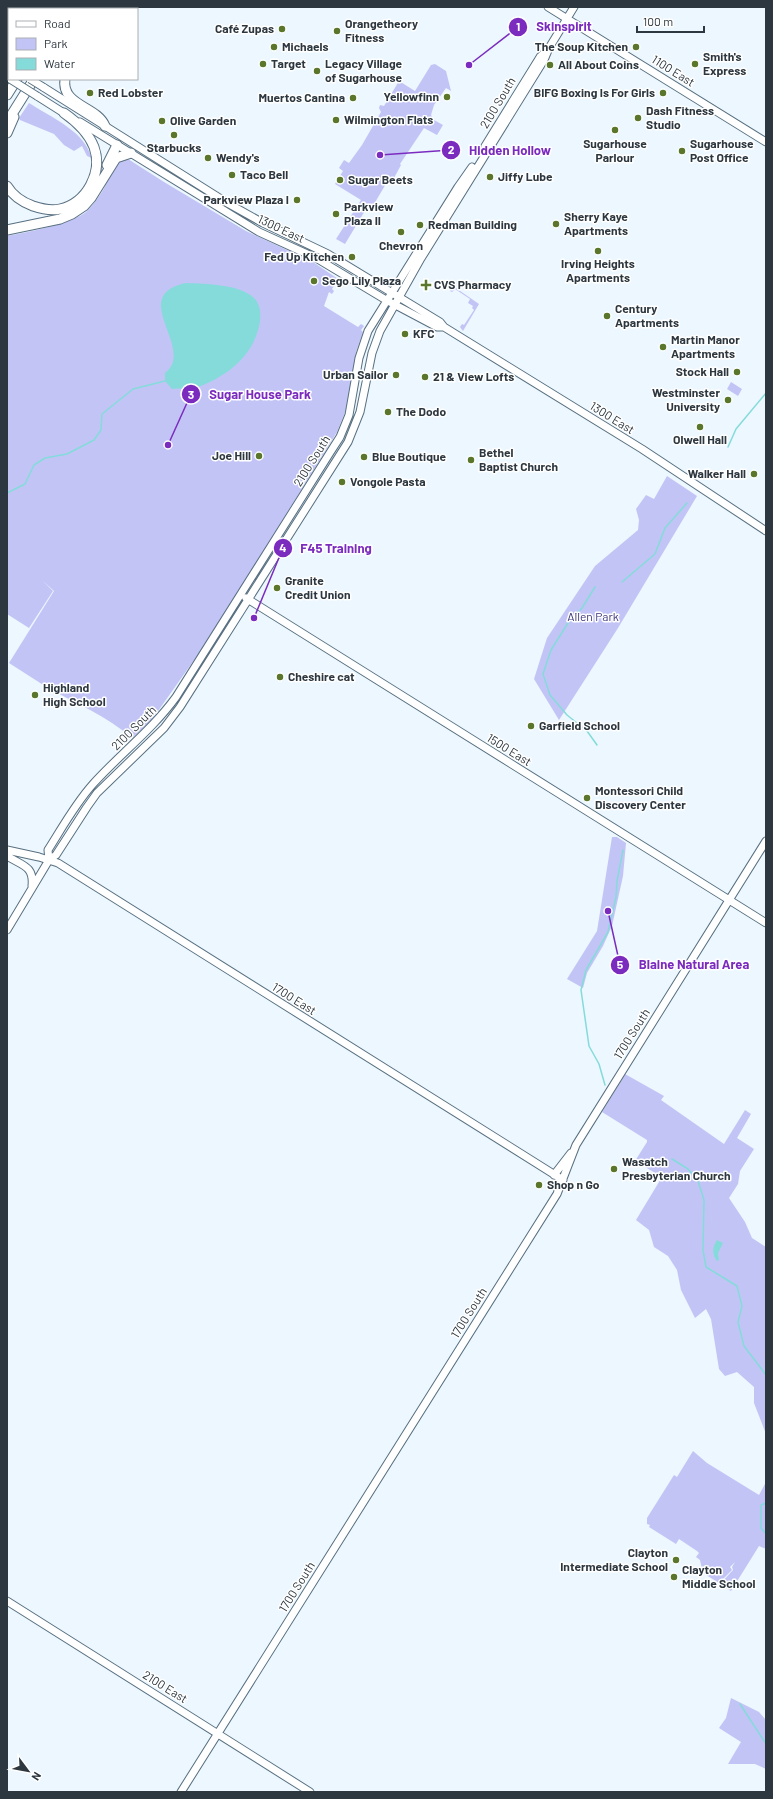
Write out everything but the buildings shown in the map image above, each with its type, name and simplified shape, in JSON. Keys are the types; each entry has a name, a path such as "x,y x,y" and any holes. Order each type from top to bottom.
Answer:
{"highway":[{"path":"7,95 16,80"},
{"path":"7,122 33,80"},
{"path":"65,80 65,90 67,94 73,100 102,119 105,126"},
{"path":"7,133 20,101"},
{"path":"7,186 16,198 29,205 43,209 60,209 72,204 88,191 96,176 97,160 94,147 80,125 64,113"},
{"path":"96,190 117,145"},
{"path":"7,230 60,219 72,214 84,206 116,158 131,153"}],"main road":[{"name":"1100 East","path":"548,7 766,142"},
{"name":"2100 South","path":"7,930 49,860 56,855 97,793 157,734 175,714 352,435 360,412 373,349 380,331 440,228 544,60 549,48 574,7"},
{"name":"2100 South","path":"49,860 48,850 81,799 98,778 156,723 166,710 340,437 351,407 363,342 370,327 458,187 469,173 540,57 549,48"},
{"name":"1300 East","path":"12,80 259,232 316,258 386,300 437,327 444,327"},
{"name":"1300 East","path":"31,80 241,210 328,254 440,322 444,327 642,449 766,531"},
{"path":"497,134 497,130 506,116 504,114"},
{"path":"440,228 439,223 457,195 458,187"},
{"name":"1500 East","path":"241,594 766,923"},
{"name":"1700 South","path":"181,1792 558,1194 574,1150 766,841"},
{"name":"1700 East","path":"7,850 58,863 563,1180"},
{"path":"7,856 31,872 33,877 32,889"},
{"path":"554,1175 574,1150"},
{"name":"2100 East","path":"7,1601 310,1792"}],"green space":[{"path":"435,64 446,71 451,91 446,88 434,105 431,115 434,120 443,125 437,135 424,128 400,164 401,165 394,178 396,179 392,185 387,182 370,211 366,209 345,244 336,239 361,200 335,184 343,171 339,168 344,160 349,163 362,145 381,112 379,108 380,105 384,106 399,81 415,91 431,65"},
{"path":"29,103 67,126 74,132 86,146 92,158 87,156 82,146 74,151 64,145 54,134 20,120 19,118"},
{"path":"124,159 128,159 246,231 313,262 341,281 339,283 337,282 332,289 334,291 332,294 329,292 324,306 358,327 361,324 364,326 361,330 363,332 356,352 346,410 337,432 211,636 151,721 132,738 112,723 48,688 9,663 54,591 43,581 53,591 29,628 7,614 7,236 60,224 80,216 86,212 103,190 115,164"},
{"path":"450,284 479,304 463,331 460,327 462,324 464,325 474,310 472,308 473,306 468,303 470,299 455,289 452,292 450,291 452,289 450,286 447,288"},
{"path":"731,382 742,389 738,396 727,389"},
{"name":"Allen Park","path":"667,476 697,496 618,628 559,720 534,679 547,638 595,566 638,530 639,520 636,509 646,495 654,499"},
{"path":"612,837 617,837 626,843 623,876 612,926 603,946 587,973 583,988 567,979 597,931"},
{"path":"625,1074 664,1096 661,1100 724,1144 745,1110 751,1114 737,1138 754,1149 740,1171 738,1184 729,1198 745,1222 752,1238 766,1247 766,1434 754,1403 754,1387 737,1372 725,1376 719,1369 711,1319 706,1309 695,1318 681,1290 677,1270 668,1256 654,1247 649,1230 636,1220 662,1177 635,1161 647,1140 602,1112"},
{"path":"693,1451 707,1463 759,1495 766,1482 766,1549 759,1546 731,1591 720,1584 733,1570 732,1567 735,1562 730,1567 732,1570 719,1583 703,1573 700,1560 696,1557 699,1553 697,1551 679,1539 676,1544 649,1527 650,1525 647,1524 647,1518 674,1475 677,1477"},
{"path":"731,1698 759,1712 766,1720 766,1769 755,1764 728,1764 741,1742 719,1728 726,1718"}],"water":[{"path":"186,283 231,287 248,293 258,303 260,321 257,333 246,354 228,371 218,378 195,388 172,389 165,381 165,373 173,363 173,351 161,311 162,299 169,290"},
{"path":"717,1240 723,1243 718,1253 719,1260 717,1261 713,1251"}],"waterway":[{"path":"7,493 25,484 34,465 45,458 67,454 94,440 101,430 102,414 133,389 165,381"},
{"path":"728,447 736,429 766,393"},
{"path":"622,582 655,554 665,528 687,503"},
{"path":"595,587 582,608 568,623 551,650 543,674 550,695 567,715 587,731 597,745"},
{"path":"605,1085 599,1064 589,1046 581,990 586,970 608,932 616,897 617,881 623,850"},
{"path":"672,1159 688,1169 698,1181 704,1200 703,1250 706,1267 737,1286 742,1306 738,1322 744,1346 766,1375"},
{"path":"766,1503 761,1505 761,1528 766,1534"},
{"path":"740,1704 766,1744"}],"place":[{"name":"Café Zupas","path":"282,29"},
{"name":"Orangetheory Fitness","path":"337,31"},
{"name":"Michaels","path":"274,47"},
{"name":"The Soup Kitchen","path":"636,47"},
{"name":"Target","path":"263,64"},
{"name":"Smith's Express","path":"695,64"},
{"name":"Skinspirit","path":"469,65"},
{"name":"All About Coins","path":"550,65"},
{"name":"Legacy Village of Sugarhouse","path":"317,71"},
{"name":"Red Lobster","path":"90,93"},
{"name":"BIFG Boxing Is For Girls","path":"663,93"},
{"name":"Yellowfinn","path":"447,97"},
{"name":"Muertos Cantina","path":"353,98"},
{"name":"Dash Fitness Studio","path":"638,118"},
{"name":"Wilmington Flats","path":"336,120"},
{"name":"Olive Garden","path":"162,121"},
{"name":"Sugarhouse Parlour","path":"615,130"},
{"name":"Starbucks","path":"174,135"},
{"name":"Sugarhouse Post Office","path":"682,151"},
{"name":"Hidden Hollow","path":"380,155"},
{"name":"Wendy's","path":"208,158"},
{"name":"Taco Bell","path":"232,175"},
{"name":"Jiffy Lube","path":"490,177"},
{"name":"Sugar Beets","path":"340,180"},
{"name":"Parkview Plaza I","path":"297,200"},
{"name":"Parkview Plaza II","path":"336,214"},
{"name":"Sherry Kaye Apartments","path":"556,224"},
{"name":"Redman Building","path":"420,225"},
{"name":"Chevron","path":"401,232"},
{"name":"Irving Heights Apartments","path":"598,251"},
{"name":"Fed Up Kitchen","path":"352,257"},
{"name":"Sego Lily Plaza","path":"314,281"},
{"name":"CVS Pharmacy","path":"426,285"},
{"name":"Century Apartments","path":"607,316"},
{"name":"KFC","path":"405,334"},
{"name":"Martin Manor Apartments","path":"663,347"},
{"name":"Stock Hall","path":"737,372"},
{"name":"Urban Sailor","path":"396,375"},
{"name":"21 & View Lofts","path":"425,377"},
{"name":"Westminster University","path":"728,400"},
{"name":"The Dodo","path":"388,412"},
{"name":"Olwell Hall","path":"700,427"},
{"name":"Sugar House Park","path":"168,445"},
{"name":"Joe Hill","path":"259,456"},
{"name":"Blue Boutique","path":"364,457"},
{"name":"Bethel Baptist Church","path":"471,460"},
{"name":"Walker Hall","path":"754,474"},
{"name":"Vongole Pasta","path":"342,482"},
{"name":"Granite Credit Union","path":"277,588"},
{"name":"F45 Training","path":"254,618"},
{"name":"Cheshire cat","path":"280,677"},
{"name":"Highland High School","path":"35,695"},
{"name":"Garfield School","path":"531,726"},
{"name":"Montessori Child Discovery Center","path":"587,798"},
{"name":"Blaine Natural Area","path":"608,911"},
{"name":"Wasatch Presbyterian Church","path":"614,1169"},
{"name":"Shop n Go","path":"539,1185"},
{"name":"Clayton Intermediate School","path":"676,1560"},
{"name":"Clayton Middle School","path":"674,1577"}]}
